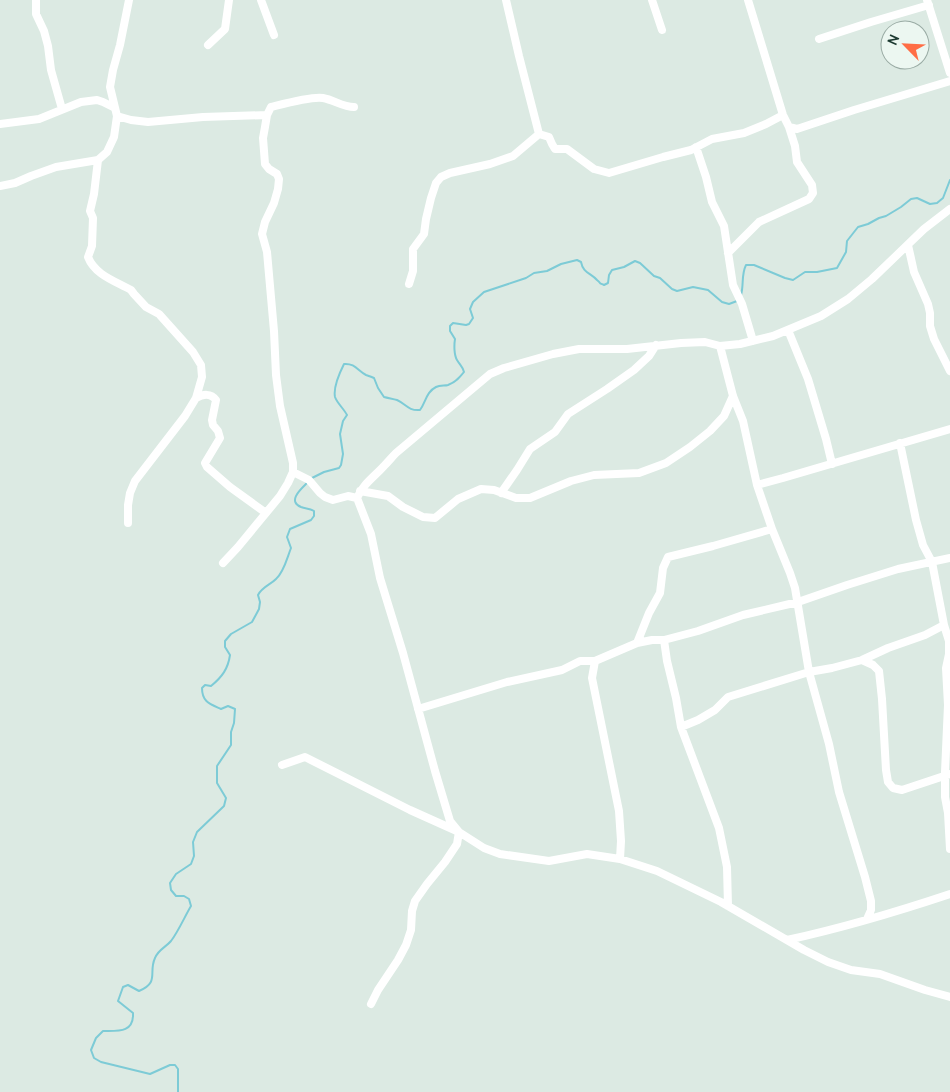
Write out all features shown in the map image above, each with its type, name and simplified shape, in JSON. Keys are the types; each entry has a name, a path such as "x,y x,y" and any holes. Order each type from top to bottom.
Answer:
{"street":[{"path":"36,0 36,14 44,31 51,70 62,109"},
{"path":"0,186 56,167 98,160 107,152 114,137 117,116 110,87 129,0"},
{"path":"208,45 225,29 229,0"},
{"path":"261,0 274,35"},
{"path":"506,0 539,134"},
{"path":"652,0 662,30"},
{"path":"728,253 760,222 808,200 814,193 812,186 797,162 795,146 783,115 748,0"},
{"path":"819,38 928,3 950,73"},
{"path":"789,127 797,129 950,81"},
{"path":"223,562 238,547 280,496 293,472 293,463 280,406 267,252 262,234 276,196 279,179 277,174 265,164 263,138 267,115 271,107 320,98 337,102 347,107 354,107"},
{"path":"0,124 39,120 81,102 97,100 115,108"},
{"path":"117,116 148,122 203,117 267,115"},
{"path":"539,134 549,137 556,149 567,149 594,168 609,173 691,150 712,139 744,133 783,115"},
{"path":"409,284 413,270 413,249 424,234 431,198 436,183 441,177 513,156 539,134"},
{"path":"696,147 712,202 724,226 733,285 742,304 753,341"},
{"path":"98,160 90,211 93,218 92,246 88,257 90,263 100,274 131,290 146,307 158,314 193,352 201,365 202,377 196,398 185,416 135,481 130,493 128,523"},
{"path":"359,494 396,453 490,374 528,361 579,349 627,349 705,342 720,346 753,341 788,330 822,316 848,300 924,228 950,209"},
{"path":"908,245 914,272 928,304 930,326 934,339 950,371"},
{"path":"788,330 808,379 832,464"},
{"path":"501,492 530,449 555,432 568,414 634,370 649,356 656,345"},
{"path":"720,346 733,396 743,420 757,485 790,573 798,602 809,672 830,744 839,792 871,901 871,910 867,919"},
{"path":"196,398 202,395 209,395 216,400 212,420 220,438 205,463 207,467 230,487 266,513"},
{"path":"293,472 309,480 320,493 333,500 359,494 388,496 403,507 423,517 436,518 458,499 481,489 494,490 516,498 530,498 571,481 586,477 639,473 666,463 710,431 724,416 733,396"},
{"path":"757,485 950,429"},
{"path":"900,443 916,520 923,545 932,562 944,626 949,641 946,668 948,705 945,797 950,849"},
{"path":"359,494 371,534 380,578 450,821 459,832 457,844 415,901 412,911 411,930 406,945 371,1004"},
{"path":"637,643 660,593 662,568 668,557 772,529"},
{"path":"418,709 507,682 562,670 580,661 595,661 637,643 664,640 698,631 743,615 798,602 898,569 950,558"},
{"path":"681,727 715,710 728,697 809,672 862,660 944,626"},
{"path":"664,640 681,727 719,828 727,866 728,906"},
{"path":"862,660 873,665 879,671 888,782 893,788 902,790 947,775"},
{"path":"595,661 592,678 619,811 620,859"},
{"path":"282,766 305,757 410,810 459,832 484,848 500,854 549,861 587,854 620,859 657,871 728,906 804,950 835,964 851,970 880,974 950,998"},
{"path":"787,940 823,932 950,894"}],"waterway":[{"path":"741,295 746,265 754,265 793,280 805,272 837,268 846,252 847,241 858,227 886,216 911,199 917,198 930,204 937,203 943,198 950,180"},
{"path":"310,479 324,472 339,468 341,465 343,454 340,434 343,421 347,415 335,397 335,389 344,364 354,366 366,375 374,378 384,397 397,400 407,407 420,410 428,394 433,389 438,386 451,384 464,372 456,358 454,350 455,339 450,331 450,326 453,323 469,324 473,318 470,309 473,302 484,292 526,278 534,273 547,271 561,264 577,260 581,262 585,271 604,285 608,283 612,270 624,267 635,261 677,291 693,287 708,290 722,302 729,304 737,301"},
{"path":"178,1092 178,1069 175,1065 170,1065 150,1074 101,1062 94,1058 91,1050 96,1038 103,1031 124,1030 131,1024 133,1013 118,1001 123,987 128,985 139,991 149,984 156,955 174,937 191,906 189,899 184,896 176,896 171,890 170,883 176,874 191,864 194,856 193,842 197,832 224,806 226,798 217,783 217,766 231,745 235,709 228,706 221,709 210,704 203,696 202,688 205,685 211,686 224,672 230,655 225,647 225,641 231,634 252,622 259,609 258,595 281,573 291,548 287,537 290,529 311,520 314,516 314,511 301,507 295,502 296,495 307,483"}]}
